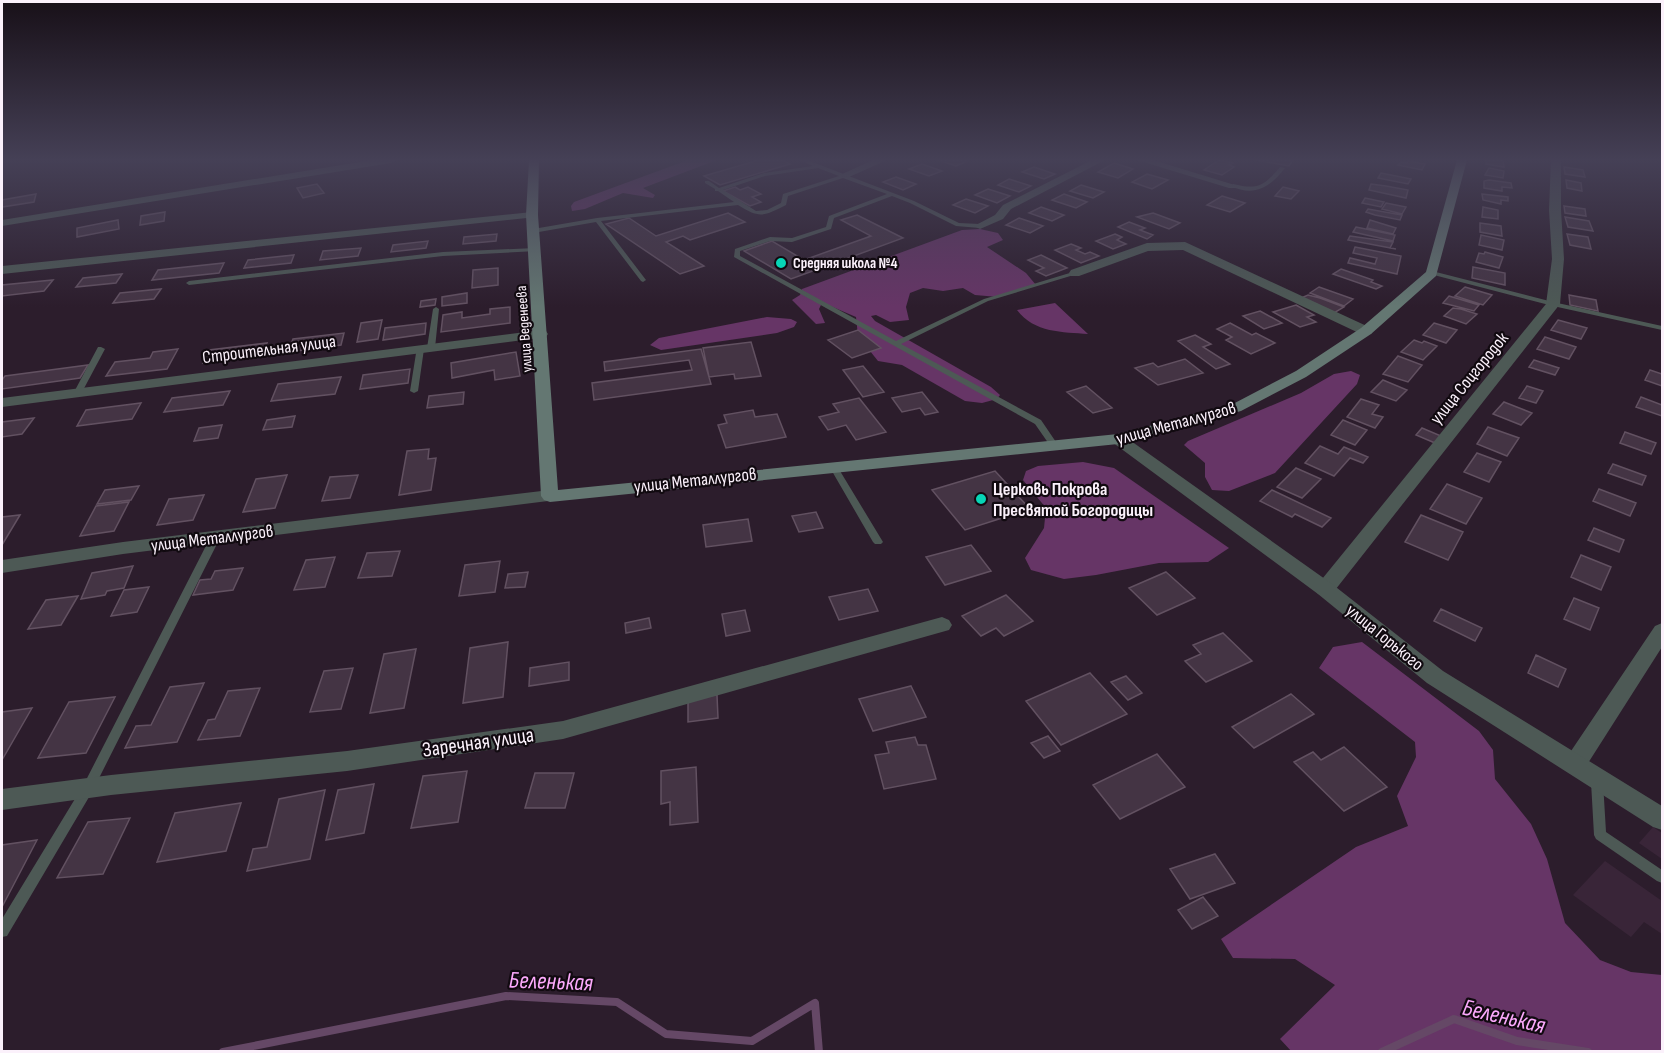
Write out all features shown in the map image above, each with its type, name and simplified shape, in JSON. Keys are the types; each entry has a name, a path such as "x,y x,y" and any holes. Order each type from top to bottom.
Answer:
{"main road":[{"name":"улица Веденеева","path":"532,209 550,496"},
{"path":"1432,273 1449,209"},
{"name":"улица Металлургов","path":"550,496 1118,439 1236,408 1301,374 1366,331 1432,273"}],"street":[{"path":"2,223 88,209"},
{"path":"980,226 999,217 1005,209"},
{"path":"1553,304 1558,259 1555,209"},
{"path":"2,270 532,214"},
{"path":"1074,273 1147,247 1185,246 1366,331"},
{"name":"улица Соцгородок","path":"1325,590 1553,304"},
{"name":"Строительная улица","path":"2,403 541,334"},
{"name":"улица Горького","path":"1118,439 1325,590 1435,677 1662,819"},
{"name":"улица Металлургов","path":"2,567 123,548 550,496"},
{"name":"Заречная улица","path":"2,800 88,788 347,761 563,730 942,625"},
{"path":"1575,764 1662,631"}],"lane":[{"path":"533,231 597,220 687,209"},
{"path":"748,209 754,213 774,209"},
{"path":"852,209 831,217 829,228 792,240 770,239 737,250 737,257 1038,422 1054,445"},
{"path":"924,209 958,225 980,226"},
{"path":"597,220 643,280"},
{"path":"189,283 443,254 535,250"},
{"path":"895,344 986,300 1074,273"},
{"path":"1432,273 1553,304 1662,328"},
{"path":"414,391 436,309"},
{"path":"77,394 101,349"},
{"path":"833,466 878,542"},
{"path":"2,931 88,788 215,538"},
{"path":"1597,780 1600,835 1662,877"}],"shaded area":[{"path":"980,229 998,233 1003,240 987,247 1026,273 1036,285 998,297 975,295 963,288 943,291 923,288 910,293 906,307 909,320 890,322 876,315 871,316 875,321 991,387 1000,395 997,399 982,403 965,401 902,365 878,361 858,336 856,317 828,305 821,305 819,309 825,323 816,324 792,300 800,295 802,289 962,230"},
{"path":"1055,303 1088,334 1059,332 1040,327 1024,318 1017,310"},
{"path":"767,317 791,319 797,322 794,327 777,333 661,350 650,345 659,338"},
{"path":"1351,371 1360,375 1357,384 1275,473 1229,491 1212,490 1205,477 1205,463 1184,445 1188,441 1301,393 1334,374"},
{"path":"1083,462 1114,468 1229,548 1208,562 1159,563 1064,579 1031,570 1025,558 1044,528 1046,508 1023,480 1026,471 1038,466"},
{"path":"1362,642 1479,731 1493,750 1495,779 1531,824 1547,859 1565,923 1600,960 1631,972 1662,975 1662,1051 1292,1052 1280,1039 1335,985 1295,959 1233,958 1221,939 1356,847 1408,826 1397,796 1416,757 1415,742 1319,668 1333,647"},
{"path":"1653,827 1662,833 1662,859 1639,843"},
{"path":"1605,861 1662,901 1662,934 1644,922 1631,937 1573,895"}],"building":[{"path":"964,209 982,209 975,213"},
{"path":"1037,209 1047,209 1064,215 1052,221 1029,213"},
{"path":"1369,209 1402,215 1400,220 1366,212"},
{"path":"1383,209 1405,209 1402,214"},
{"path":"1483,209 1498,210 1498,219 1482,217"},
{"path":"1564,209 1585,209 1586,216 1565,213"},
{"path":"165,212 164,221 140,225 141,216"},
{"path":"728,213 745,222 690,240 683,236 666,242 704,266 680,274 606,224 629,218 656,236"},
{"path":"1153,213 1180,223 1169,229 1137,217"},
{"path":"857,215 903,238 791,279 744,251 772,241 804,260 871,236 841,220"},
{"path":"1565,217 1589,221 1593,231 1568,227"},
{"path":"1019,218 1043,226 1030,233 1006,225"},
{"path":"118,220 119,229 77,237 77,228"},
{"path":"1370,220 1396,228 1393,234 1367,228"},
{"path":"1129,222 1145,228 1140,230 1153,235 1147,239 1118,227"},
{"path":"1480,223 1501,226 1502,236 1480,232"},
{"path":"1356,227 1395,235 1393,241 1353,232"},
{"path":"497,234 496,241 463,244 464,237"},
{"path":"1115,234 1122,237 1117,240 1126,244 1113,249 1096,241"},
{"path":"1567,234 1588,237 1591,249 1570,245"},
{"path":"1481,235 1504,240 1502,250 1479,245"},
{"path":"1350,236 1393,242 1390,248 1348,240"},
{"path":"428,241 426,248 391,252 393,245"},
{"path":"1071,244 1081,248 1076,250 1085,254 1090,252 1099,256 1081,263 1055,250"},
{"path":"1355,247 1401,256 1397,274 1348,263 1350,258 1375,264 1377,258 1353,253"},
{"path":"361,248 358,256 320,260 323,251"},
{"path":"1485,252 1503,257 1499,268 1476,262 1479,253 1484,254"},
{"path":"294,255 291,263 244,268 248,260"},
{"path":"1041,255 1067,268 1046,276 1036,271 1044,268 1028,260"},
{"path":"224,263 219,273 152,280 158,270"},
{"path":"1473,267 1505,273 1505,285 1472,278"},
{"path":"498,268 498,285 472,288 473,270"},
{"path":"1341,269 1373,280 1371,282 1382,286 1376,289 1333,274"},
{"path":"122,274 116,283 76,287 83,278"},
{"path":"53,280 44,291 2,296 2,285"},
{"path":"1319,287 1353,299 1344,306 1310,293"},
{"path":"1465,287 1492,295 1483,305 1455,296"},
{"path":"161,289 154,299 113,303 120,293"},
{"path":"467,293 467,303 442,306 442,297"},
{"path":"1308,295 1344,307 1334,313 1301,298"},
{"path":"1569,295 1596,300 1598,311 1570,305"},
{"path":"1449,296 1479,305 1474,311 1443,303"},
{"path":"436,299 435,305 420,307 421,301"},
{"path":"1296,305 1314,315 1307,317 1316,322 1300,327 1273,312"},
{"path":"510,307 510,323 441,332 443,315 462,312 462,318 490,314 490,309"},
{"path":"1453,308 1477,314 1466,324 1444,316"},
{"path":"1260,311 1282,323 1264,329 1243,316"},
{"path":"382,320 378,339 357,342 361,323"},
{"path":"1558,320 1587,328 1581,339 1551,330"},
{"path":"426,323 425,334 383,340 385,328"},
{"path":"1230,323 1252,335 1256,333 1275,343 1251,354 1226,340 1232,337 1217,329"},
{"path":"1434,323 1457,330 1446,343 1423,335"},
{"path":"858,330 881,348 852,358 828,340"},
{"path":"344,333 341,345 288,352 293,339"},
{"path":"1195,335 1211,344 1203,347 1230,364 1216,369 1178,341"},
{"path":"1545,337 1576,347 1569,359 1537,349"},
{"path":"1414,340 1437,346 1423,360 1401,352"},
{"path":"751,342 761,376 735,379 734,374 709,377 703,348"},
{"path":"267,343 262,356 203,363 209,350"},
{"path":"178,349 167,369 106,376 115,362 150,358 153,352"},
{"path":"701,349 711,384 594,400 592,383 692,370 689,360 605,371 604,362"},
{"path":"516,352 520,376 495,380 494,370 452,378 451,363"},
{"path":"1398,356 1422,365 1408,382 1383,374"},
{"path":"1185,359 1203,373 1158,385 1135,368 1153,363 1158,367"},
{"path":"1534,360 1559,368 1555,375 1529,367"},
{"path":"88,365 80,378 2,389 2,380 5,376"},
{"path":"863,366 884,392 863,397 843,370"},
{"path":"410,369 408,383 360,389 363,375"},
{"path":"1650,370 1662,374 1662,386 1645,380"},
{"path":"341,377 335,394 271,401 278,384"},
{"path":"1383,380 1407,390 1396,401 1371,392"},
{"path":"1086,386 1112,408 1093,413 1067,392"},
{"path":"1527,386 1543,391 1536,403 1519,398"},
{"path":"230,391 223,405 164,412 172,398"},
{"path":"464,392 463,404 427,408 429,396"},
{"path":"922,392 938,412 925,415 920,408 902,412 892,398"},
{"path":"1641,397 1662,405 1662,416 1636,407"},
{"path":"859,398 886,432 856,440 846,425 828,430 819,417 839,412 833,404"},
{"path":"1361,399 1379,405 1372,414 1383,417 1375,428 1347,417"},
{"path":"1504,402 1532,413 1521,425 1493,414"},
{"path":"141,403 132,419 77,426 86,410"},
{"path":"753,410 755,417 777,414 786,437 726,448 718,425 727,423 724,415"},
{"path":"295,416 292,427 263,430 267,420"},
{"path":"34,418 22,434 2,437 2,422"},
{"path":"1343,420 1367,430 1355,445 1331,435"},
{"path":"222,425 218,438 194,441 199,428"},
{"path":"1488,427 1519,438 1507,456 1477,444"},
{"path":"1422,428 1441,436 1435,443 1416,435"},
{"path":"1625,432 1656,443 1651,454 1620,443"},
{"path":"1320,446 1338,454 1344,447 1368,457 1363,463 1350,458 1334,476 1305,463"},
{"path":"429,449 428,459 436,458 431,490 399,495 407,451"},
{"path":"1477,453 1501,462 1489,482 1464,472"},
{"path":"1613,464 1646,476 1642,485 1608,473"},
{"path":"1296,468 1321,479 1302,498 1277,487"},
{"name":"Церковь Покрова Пресвятой Богородицы","path":"995,471 1030,509 965,530 932,490"},
{"path":"287,475 275,508 243,512 256,479"},
{"path":"358,475 350,498 322,501 330,477"},
{"path":"1447,484 1482,498 1466,524 1430,509"},
{"path":"139,486 131,500 97,504 105,490"},
{"path":"1599,489 1636,503 1630,516 1593,501"},
{"path":"1272,490 1331,518 1322,527 1295,514 1292,517 1260,501"},
{"path":"204,495 193,520 157,525 169,499"},
{"path":"129,502 114,531 80,536 96,506"},
{"path":"816,512 823,528 799,532 792,516"},
{"path":"20,515 2,545 2,517"},
{"path":"1421,515 1463,532 1448,560 1405,542"},
{"path":"748,519 752,541 706,547 703,525"},
{"path":"1594,528 1624,540 1619,552 1588,540"},
{"path":"971,545 991,571 945,585 926,557"},
{"path":"400,551 392,576 358,578 367,553"},
{"path":"1581,555 1611,567 1601,590 1571,577"},
{"path":"335,557 325,587 294,590 306,560"},
{"path":"500,561 495,592 459,596 465,565"},
{"path":"133,566 124,588 107,591 105,595 81,599 92,573"},
{"path":"243,568 233,590 193,595 200,580 211,579 215,571"},
{"path":"528,572 525,587 505,588 508,574"},
{"path":"1166,572 1195,598 1157,615 1129,588"},
{"path":"149,587 137,612 111,616 124,590"},
{"path":"868,589 878,611 839,620 829,597"},
{"path":"1006,595 1033,621 1004,636 996,628 981,636 962,616"},
{"path":"78,596 61,625 28,629 46,600"},
{"path":"1574,598 1599,608 1590,630 1564,619"},
{"path":"1441,609 1482,628 1475,641 1434,621"},
{"path":"745,610 750,631 726,636 722,614"},
{"path":"649,618 651,628 626,633 625,623"},
{"path":"1223,633 1252,661 1206,682 1185,661 1201,654 1193,645"},
{"path":"508,642 503,697 463,703 470,648"},
{"path":"416,649 404,708 370,713 384,654"},
{"path":"1536,655 1566,669 1558,687 1528,673"},
{"path":"569,662 569,680 529,686 530,668"},
{"path":"353,668 341,709 310,712 324,671"},
{"path":"1090,673 1127,714 1061,745 1026,701"},
{"path":"1126,676 1142,693 1128,700 1111,682"},
{"path":"204,683 177,742 125,748 136,726 151,725 170,687"},
{"path":"911,686 926,717 873,731 859,699"},
{"path":"260,688 240,736 198,740 208,720 215,719 228,691"},
{"path":"1291,694 1314,714 1254,748 1232,727"},
{"path":"717,695 718,718 688,722 688,698"},
{"path":"115,697 86,753 38,758 69,702"},
{"path":"32,708 2,760 2,712"},
{"path":"1048,736 1060,751 1044,758 1031,743"},
{"path":"915,737 918,745 926,745 936,779 884,789 875,755 889,753 886,742"},
{"path":"1344,747 1387,787 1344,811 1294,762 1313,752 1321,760"},
{"path":"1157,754 1185,787 1120,819 1093,785"},
{"path":"696,767 698,822 670,825 670,802 661,804 661,771"},
{"path":"467,771 458,822 411,828 423,776"},
{"path":"535,773 574,773 565,808 525,808"},
{"path":"374,784 364,833 326,840 338,790"},
{"path":"325,790 310,859 247,871 253,849 267,847 279,799"},
{"path":"241,803 226,851 157,862 175,813"},
{"path":"130,818 103,874 57,878 88,822"},
{"path":"37,840 2,907 2,845"},
{"path":"1215,854 1235,883 1190,899 1170,869"},
{"path":"1203,897 1218,916 1192,929 1178,910"}],"waterway":[{"name":"Беленькая","path":"223,1052 506,996 617,1002 666,1034 752,1041 815,1003 819,1052"},
{"name":"Беленькая","path":"1382,1052 1454,1019 1517,1041 1588,1052"}],"place":[{"name":"Средняя школа №4","path":"781,263"},
{"name":"Церковь Покрова Пресвятой Богородицы","path":"981,499"}]}
